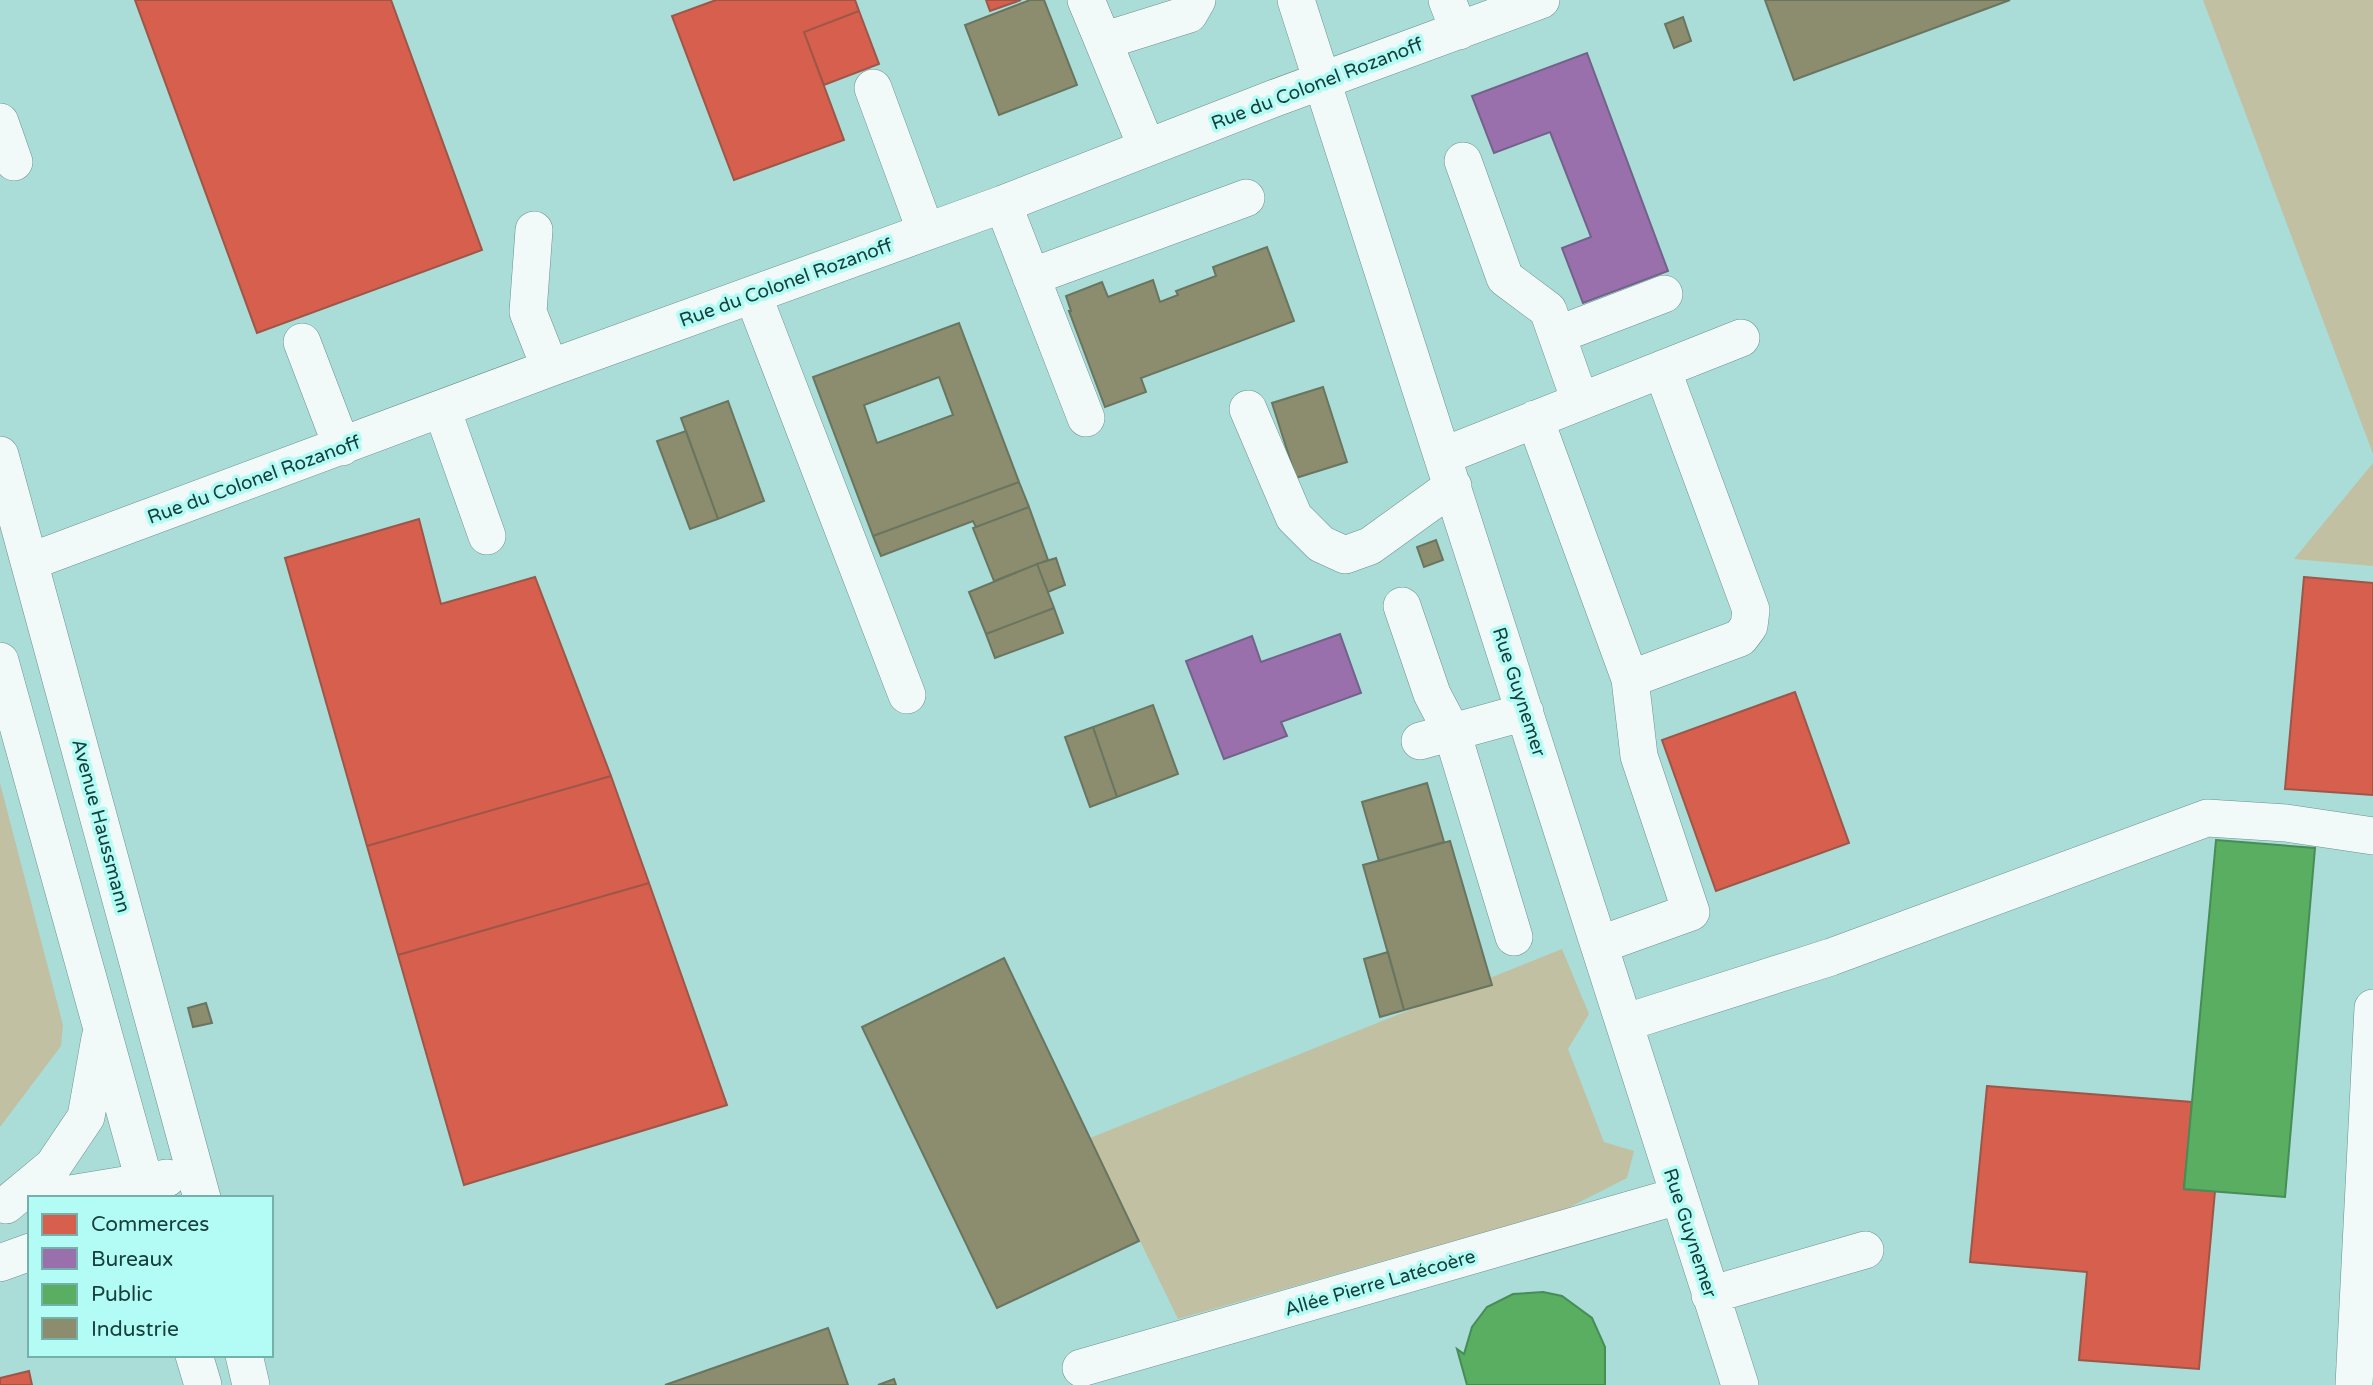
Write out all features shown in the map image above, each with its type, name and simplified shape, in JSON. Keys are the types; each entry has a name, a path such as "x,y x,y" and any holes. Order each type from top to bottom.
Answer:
{"street":[{"path":"1086,0 1147,148"},
{"path":"1103,41 1189,14 1197,0"},
{"name":"Rue Guynemer","path":"1296,0 1740,1385"},
{"name":"Rue du Colonel Rozanoff","path":"29,562 1003,204 1323,81 1453,15 1541,0"},
{"path":"873,89 926,232"},
{"path":"0,122 14,162"},
{"path":"1463,161 1505,278 1548,310 1580,401"},
{"path":"1031,277 1246,198"},
{"path":"1003,204 1086,418"},
{"path":"534,230 528,312 551,368"},
{"path":"754,295 907,695"},
{"path":"1558,335 1664,295"},
{"path":"1248,409 1294,517 1321,544 1345,555 1370,546 1448,471 1535,419 1741,338"},
{"path":"302,342 342,447"},
{"path":"1630,678 1740,638 1749,625 1751,610 1662,369"},
{"path":"442,409 487,536"},
{"path":"1535,419 1630,678 1639,756 1691,912 1599,945"},
{"name":"Avenue Haussmann","path":"0,455 199,1185"},
{"path":"1402,606 1432,694 1436,737 1514,937"},
{"path":"0,661 147,1193"},
{"path":"1436,737 1525,712"},
{"path":"1624,1023 1831,957 2207,818 2286,823 2373,836"},
{"path":"2354,1385 2373,1008"},
{"path":"12,1204 53,1166 86,1116 102,1027"},
{"path":"86,1196 147,1193 199,1185"},
{"name":"Allée Pierre Latécoère","path":"1082,1368 1678,1196"},
{"path":"1710,1295 1865,1250"},
{"path":"244,1357 251,1385"}],"shaded area":[{"path":"2203,0 2373,0 2373,454"},
{"path":"2373,463 2373,566 2294,559"},
{"path":"0,783 63,1025 61,1046 0,1127"},
{"path":"1562,949 1589,1014 1568,1049 1604,1142 1634,1151 1627,1178 1566,1209 1178,1319 1090,1138"}],"building: Commerces":[{"path":"135,0 391,0 482,250 257,333"},
{"path":"716,0 855,0 859,11 804,32 844,140 734,180 672,16"},
{"path":"986,0 1021,0 990,11"},
{"path":"859,11 879,64 824,85 804,32"},
{"path":"419,519 441,604 535,577 611,776 367,846 285,558"},
{"path":"2304,577 2373,583 2373,795 2285,789"},
{"path":"1795,692 1849,843 1716,891 1662,740"},
{"path":"611,776 649,883 398,955 367,846"},
{"path":"649,883 727,1105 464,1185 398,955"},
{"path":"1987,1086 2192,1102 2184,1189 2215,1191 2199,1369 2079,1360 2087,1272 1970,1262"},
{"path":"29,1371 32,1385 0,1385 0,1378"}],"building: Bureaux":[{"path":"1587,53 1668,271 1583,303 1562,248 1591,237 1550,132 1494,153 1472,96"},
{"path":"1340,634 1361,693 1281,722 1287,736 1224,759 1186,661 1252,636 1261,662"}],"building: Public":[{"path":"2216,840 2315,848 2285,1197 2184,1189"},
{"path":"1543,1292 1562,1296 1592,1318 1605,1347 1605,1385 1467,1385 1457,1349 1464,1354 1472,1327 1487,1307 1513,1294"}],"building: Industrie":[{"path":"1030,0 1044,0 1077,85 999,115 965,25"},
{"path":"1765,0 2010,0 1794,80"},
{"path":"1683,17 1691,41 1674,48 1665,24"},
{"path":"1267,247 1294,321 1141,378 1146,392 1105,407 1069,311 1066,296 1102,282 1108,297 1153,280 1160,302 1178,295 1176,291 1216,276 1213,267"},
{"path":"959,323 1019,482 873,536 813,377","holes":["939,377 953,415 877,443 864,405"]},
{"path":"1323,387 1347,462 1296,478 1272,403"},
{"path":"728,401 764,501 718,519 681,418"},
{"path":"686,431 718,519 690,529 657,441"},
{"path":"1019,482 1029,507 976,527 973,521 881,556 873,536"},
{"path":"1029,507 1048,560 994,581 973,528"},
{"path":"1436,540 1443,560 1424,567 1417,547"},
{"path":"1056,558 1065,585 1048,592 1037,564"},
{"path":"1037,564 1054,608 986,634 969,592"},
{"path":"1054,608 1063,633 995,658 986,634"},
{"path":"1153,705 1178,774 1117,797 1093,727"},
{"path":"1093,727 1117,797 1090,807 1065,737"},
{"path":"1427,783 1444,842 1379,861 1362,802"},
{"path":"1450,841 1492,985 1404,1010 1363,865"},
{"path":"1388,952 1404,1010 1380,1017 1364,959"},
{"path":"1004,958 1139,1241 997,1308 862,1027"},
{"path":"206,1003 212,1023 193,1027 188,1008"},
{"path":"828,1328 848,1385 665,1385"},
{"path":"894,1379 896,1385 878,1385"}]}
